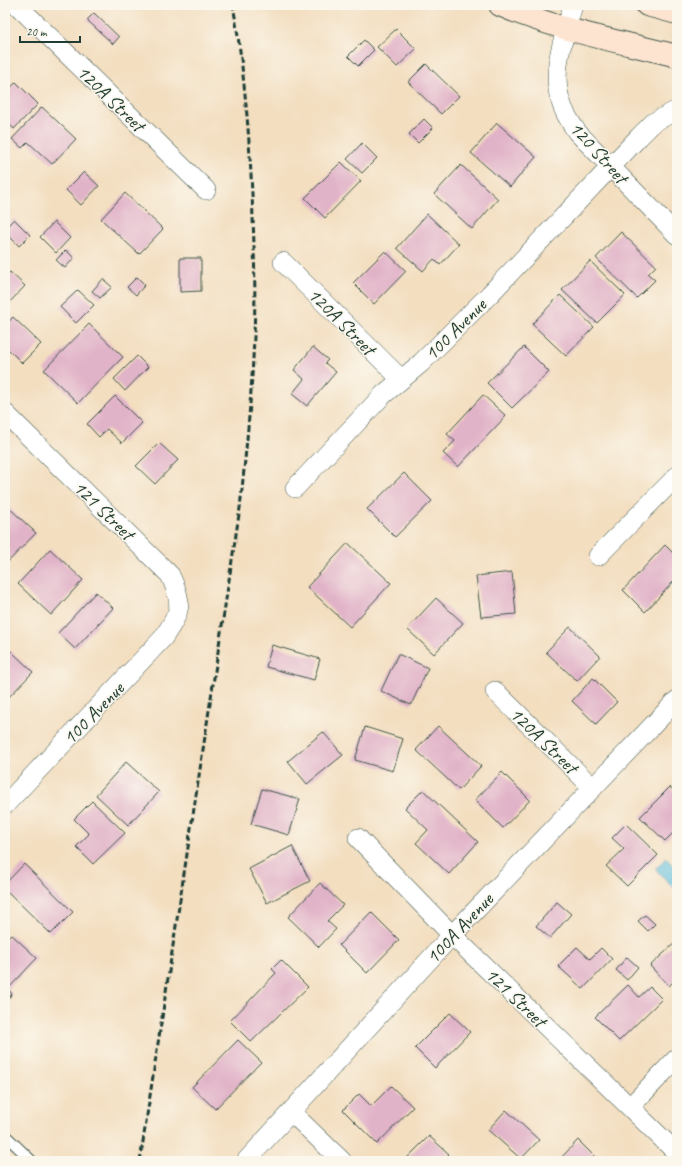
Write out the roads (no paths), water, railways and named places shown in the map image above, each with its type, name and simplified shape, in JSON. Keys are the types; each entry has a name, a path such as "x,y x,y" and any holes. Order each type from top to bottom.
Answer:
{"main road":[{"path":"500,5 516,12 567,28 677,56"},
{"path":"648,5 677,13"}],"street":[{"name":"120A Street","path":"17,5 206,190"},
{"name":"120 Street","path":"574,5 558,62 557,85 560,100 566,115 577,132 677,234"},
{"name":"100 Avenue","path":"295,488 383,395 421,363 490,294 654,122 677,110"},
{"name":"120A Street","path":"283,262 401,379"},
{"name":"121 Street","path":"5,413 170,575 177,590 180,604 176,618"},
{"path":"598,556 677,476"},
{"name":"100 Avenue","path":"5,805 163,638 176,618"},
{"name":"120A Street","path":"495,692 593,788"},
{"name":"100A Avenue","path":"246,1161 452,935 677,700"},
{"name":"121 Street","path":"358,838 452,935 677,1153"},
{"path":"630,1107 677,1058"},
{"path":"291,1112 342,1161"}],"lane":[{"path":"5,1135 32,1161"}],"water":[{"path":"666,858 677,869 677,891 655,869"}],"railway":[{"path":"140,1161 240,508 247,444 255,318 254,247 246,100 233,5"}]}
